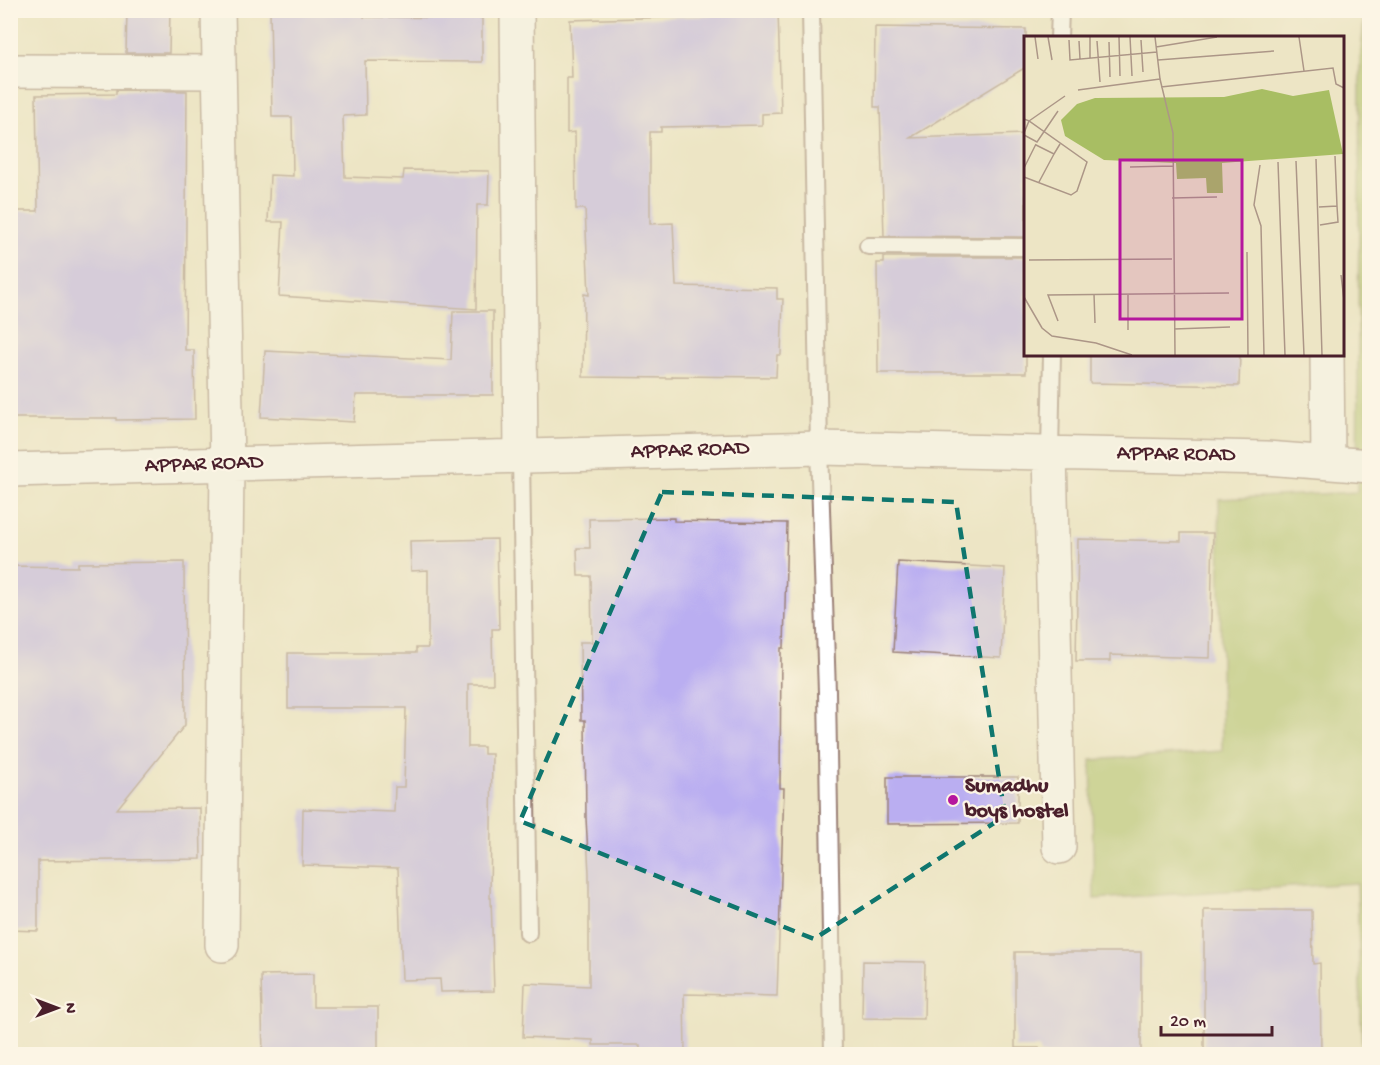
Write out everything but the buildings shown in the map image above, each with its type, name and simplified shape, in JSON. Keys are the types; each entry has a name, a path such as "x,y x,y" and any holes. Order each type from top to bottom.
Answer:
{"street":[{"path":"218,10 226,464 222,945"},
{"path":"517,10 521,456"},
{"path":"10,71 219,72"},
{"path":"1327,356 1328,462"},
{"name":"APPAR ROAD","path":"10,470 819,448 1266,458 1370,466"},
{"path":"1050,452 1059,846"}],"lane":[{"path":"811,10 833,1054"},
{"path":"1059,36 1060,10"},
{"path":"868,246 1024,247"},
{"path":"1050,452 1052,356"},
{"path":"521,456 528,933"}],"highlighted area":[{"path":"662,492 956,502 1005,816 814,939 520,821"}],"green space":[{"path":"1365,11 1369,11 1369,1054 1362,1054 1357,883 1094,899 1091,760 1222,751 1219,499 1357,492 1360,62"}],"place":[{"name":"Sumadhu boys hostel","path":"953,800"}]}
